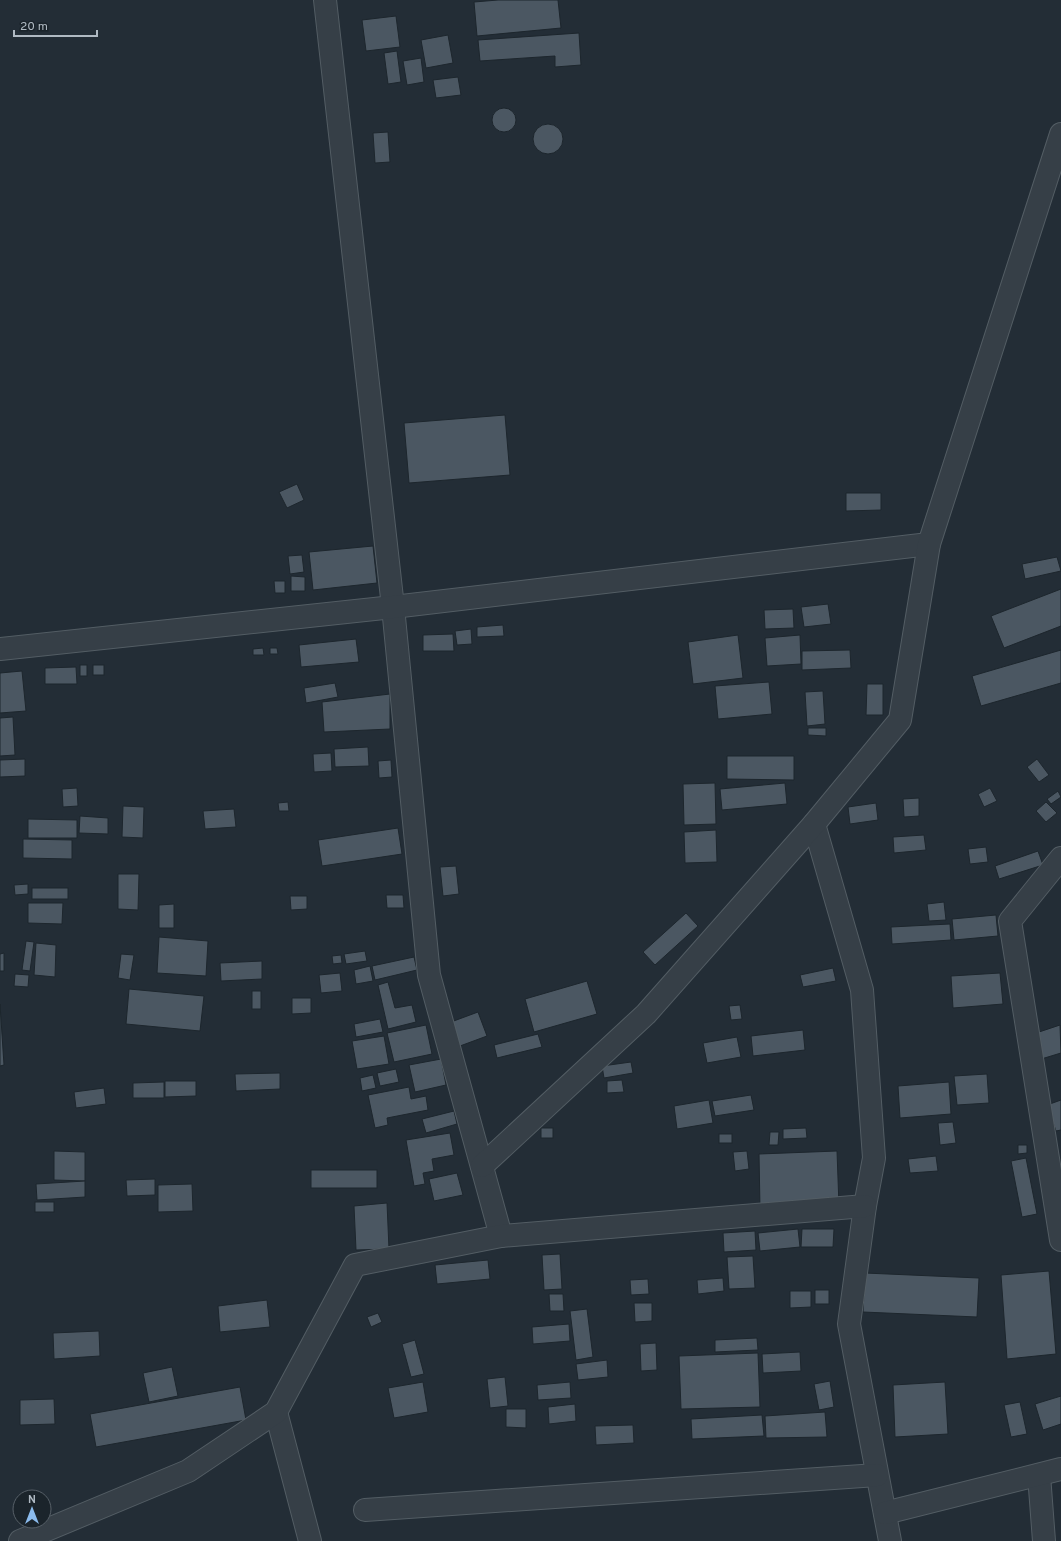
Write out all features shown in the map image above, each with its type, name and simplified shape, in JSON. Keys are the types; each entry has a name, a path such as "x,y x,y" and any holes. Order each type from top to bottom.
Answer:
{"street":[{"path":"325,0 393,607 429,976 501,1236"},
{"path":"482,1166 646,1014 814,824 900,720 929,544 1061,134"},
{"path":"0,650 393,607 929,544"},
{"path":"814,824 862,990 874,1158 865,1206 849,1324 890,1541"},
{"path":"1061,858 1010,921 1061,1240"},
{"path":"20,1541 188,1471 276,1412 356,1265 501,1236 865,1206"},
{"path":"276,1412 310,1541"},
{"path":"885,1513 1061,1469"},
{"path":"365,1510 877,1475"},
{"path":"1038,1475 1044,1541"}],"building":[{"path":"498,0 558,0 561,28 477,36 474,2"},
{"path":"396,16 400,47 366,51 362,20"},
{"path":"579,33 581,65 555,67 555,56 480,61 478,40"},
{"path":"448,35 453,63 426,68 421,40"},
{"path":"397,51 401,82 388,84 384,53"},
{"path":"421,58 424,82 407,85 403,61"},
{"path":"458,77 461,95 436,98 433,80"},
{"path":"504,108 513,111 516,120 513,129 504,132 495,129 492,120 495,111"},
{"path":"548,124 559,128 563,139 559,150 548,154 537,150 533,139 537,128"},
{"path":"388,132 390,162 375,163 373,133"},
{"path":"505,415 510,475 409,483 404,423"},
{"path":"297,484 304,500 287,508 279,492"},
{"path":"846,493 881,493 881,510 846,511"},
{"path":"373,546 377,583 313,590 309,552"},
{"path":"302,555 304,572 290,574 288,556"},
{"path":"1057,557 1061,571 1025,579 1022,564"},
{"path":"291,576 305,577 305,591 291,591"},
{"path":"274,581 285,581 285,593 275,593"},
{"path":"1061,589 1061,626 1004,648 991,616"},
{"path":"828,604 831,624 804,627 801,607"},
{"path":"793,609 794,628 765,629 764,610"},
{"path":"503,625 504,636 477,637 477,627"},
{"path":"471,629 472,644 457,645 455,631"},
{"path":"453,634 454,651 423,651 423,635"},
{"path":"738,635 743,678 693,684 688,642"},
{"path":"800,635 801,664 767,666 765,638"},
{"path":"356,639 359,662 301,667 299,645"},
{"path":"263,648 264,655 253,655 253,649"},
{"path":"270,648 277,648 278,654 270,654"},
{"path":"850,650 851,668 802,670 802,651"},
{"path":"1061,650 1061,683 981,706 972,676"},
{"path":"80,665 87,665 87,676 80,676"},
{"path":"93,665 104,665 104,675 93,675"},
{"path":"76,667 77,684 45,684 45,668"},
{"path":"22,671 26,711 0,713 0,673"},
{"path":"769,682 772,714 718,719 715,686"},
{"path":"335,683 338,697 306,703 304,688"},
{"path":"867,684 883,684 883,715 866,715"},
{"path":"823,691 825,724 807,726 805,692"},
{"path":"390,694 390,729 324,732 322,702"},
{"path":"13,717 15,755 0,756 0,718"},
{"path":"808,728 826,728 826,736 808,735"},
{"path":"368,747 369,766 335,767 334,749"},
{"path":"331,753 332,771 314,772 313,754"},
{"path":"727,756 794,756 794,780 727,779"},
{"path":"25,759 25,776 0,777 0,760"},
{"path":"1037,759 1049,775 1039,782 1027,767"},
{"path":"391,760 392,777 379,778 378,761"},
{"path":"715,783 716,824 684,825 683,784"},
{"path":"785,783 787,804 722,810 720,789"},
{"path":"77,788 78,806 63,807 62,789"},
{"path":"990,788 997,801 984,807 978,794"},
{"path":"1058,791 1061,797 1051,804 1047,799"},
{"path":"919,798 919,816 904,817 903,799"},
{"path":"288,802 289,811 279,811 278,803"},
{"path":"1046,802 1057,813 1046,822 1036,811"},
{"path":"876,803 878,820 850,824 848,807"},
{"path":"123,806 144,807 143,838 122,837"},
{"path":"234,809 236,827 205,829 203,811"},
{"path":"80,816 108,818 108,834 79,833"},
{"path":"28,819 77,820 77,838 28,838"},
{"path":"398,828 402,854 322,866 318,840"},
{"path":"716,830 717,862 685,863 684,832"},
{"path":"924,835 926,850 894,853 893,837"},
{"path":"23,839 72,840 72,859 23,858"},
{"path":"986,847 988,862 970,864 968,849"},
{"path":"1038,851 1043,865 999,879 995,866"},
{"path":"456,866 459,894 443,896 440,867"},
{"path":"118,874 139,874 138,910 118,909"},
{"path":"28,884 28,894 15,895 14,885"},
{"path":"32,888 68,888 68,899 32,899"},
{"path":"386,895 403,895 404,908 387,908"},
{"path":"290,896 307,896 307,909 291,910"},
{"path":"944,902 946,920 929,921 927,904"},
{"path":"28,903 63,903 62,924 28,923"},
{"path":"174,904 174,928 159,928 159,905"},
{"path":"686,913 698,926 655,965 643,952"},
{"path":"996,915 998,936 954,940 952,919"},
{"path":"950,924 951,940 892,944 891,927"},
{"path":"159,937 208,941 206,976 157,973"},
{"path":"26,941 34,942 30,971 22,970"},
{"path":"36,943 56,945 55,977 34,975"},
{"path":"365,951 367,961 346,964 344,954"},
{"path":"4,953 4,971 0,971 0,954"},
{"path":"121,954 134,955 130,980 118,978"},
{"path":"341,955 342,963 333,964 332,956"},
{"path":"414,957 417,970 375,980 372,966"},
{"path":"262,961 262,979 221,981 220,963"},
{"path":"370,966 373,981 356,984 354,970"},
{"path":"833,968 836,981 803,987 800,975"},
{"path":"340,973 342,991 321,993 319,975"},
{"path":"1000,973 1003,1004 953,1008 951,976"},
{"path":"15,974 29,975 28,987 14,986"},
{"path":"587,981 597,1014 534,1032 525,999"},
{"path":"388,982 395,1008 412,1005 416,1022 388,1029 378,985"},
{"path":"129,989 204,996 200,1031 126,1024"},
{"path":"252,991 261,991 261,1009 252,1009"},
{"path":"292,998 311,998 311,1013 292,1014"},
{"path":"0,1004 4,1065 0,1066"},
{"path":"740,1005 742,1019 731,1020 729,1006"},
{"path":"478,1012 487,1036 460,1046 451,1022"},
{"path":"380,1019 383,1032 356,1037 354,1024"},
{"path":"426,1025 432,1054 394,1062 387,1033"},
{"path":"1060,1025 1061,1053 1038,1060 1030,1035"},
{"path":"803,1030 805,1050 753,1056 751,1036"},
{"path":"538,1034 542,1047 497,1058 494,1045"},
{"path":"384,1036 389,1064 357,1069 352,1041"},
{"path":"737,1037 741,1057 707,1063 703,1043"},
{"path":"441,1059 446,1085 415,1092 409,1065"},
{"path":"631,1062 633,1073 604,1078 602,1066"},
{"path":"396,1069 399,1082 380,1086 377,1073"},
{"path":"280,1073 280,1089 236,1091 235,1074"},
{"path":"987,1074 989,1103 957,1105 954,1076"},
{"path":"373,1075 376,1088 362,1091 360,1078"},
{"path":"622,1080 624,1092 607,1093 607,1081"},
{"path":"165,1081 196,1081 196,1096 165,1097"},
{"path":"164,1082 164,1098 133,1098 133,1083"},
{"path":"949,1082 951,1114 900,1118 898,1086"},
{"path":"409,1087 411,1099 426,1096 428,1110 387,1118 388,1125 375,1128 368,1095"},
{"path":"104,1088 106,1104 76,1108 74,1092"},
{"path":"751,1095 754,1110 715,1116 712,1101"},
{"path":"709,1100 713,1123 677,1129 674,1106"},
{"path":"1061,1100 1061,1130 1056,1131 1047,1105"},
{"path":"454,1111 457,1124 426,1133 422,1119"},
{"path":"953,1122 956,1143 940,1145 938,1123"},
{"path":"541,1128 553,1128 553,1138 541,1138"},
{"path":"806,1128 807,1138 783,1139 783,1129"},
{"path":"770,1132 779,1132 778,1145 769,1145"},
{"path":"450,1133 454,1155 432,1159 434,1171 423,1173 425,1184 414,1186 406,1140"},
{"path":"719,1134 732,1134 732,1143 719,1143"},
{"path":"1018,1145 1027,1145 1027,1153 1018,1154"},
{"path":"54,1151 85,1152 85,1181 54,1180"},
{"path":"747,1151 749,1169 735,1171 733,1152"},
{"path":"837,1151 839,1206 760,1209 759,1154"},
{"path":"936,1156 938,1171 910,1173 908,1159"},
{"path":"1026,1158 1037,1214 1022,1217 1011,1161"},
{"path":"311,1170 377,1170 377,1188 311,1188"},
{"path":"457,1173 463,1195 434,1201 429,1179"},
{"path":"155,1179 155,1195 127,1196 126,1180"},
{"path":"85,1181 85,1197 37,1200 36,1184"},
{"path":"192,1184 193,1211 158,1212 158,1185"},
{"path":"35,1202 54,1202 54,1212 35,1212"},
{"path":"387,1203 389,1249 356,1250 354,1206"},
{"path":"798,1229 800,1247 760,1251 758,1233"},
{"path":"802,1229 834,1229 833,1247 801,1247"},
{"path":"755,1231 756,1250 724,1252 723,1233"},
{"path":"560,1254 562,1289 544,1290 542,1255"},
{"path":"753,1256 755,1288 729,1289 727,1257"},
{"path":"488,1260 490,1279 437,1284 435,1265"},
{"path":"1049,1271 1056,1354 1007,1359 1001,1275"},
{"path":"865,1273 979,1278 977,1317 863,1312"},
{"path":"723,1278 724,1291 698,1294 697,1280"},
{"path":"648,1279 649,1294 631,1295 630,1280"},
{"path":"815,1290 829,1290 829,1304 815,1304"},
{"path":"790,1291 811,1291 811,1307 790,1308"},
{"path":"549,1294 563,1294 564,1311 550,1311"},
{"path":"267,1300 270,1327 220,1332 218,1306"},
{"path":"634,1303 652,1303 652,1321 635,1322"},
{"path":"587,1309 593,1357 576,1360 570,1311"},
{"path":"378,1313 382,1322 371,1327 367,1317"},
{"path":"569,1324 570,1341 533,1344 532,1327"},
{"path":"99,1331 100,1356 54,1359 53,1333"},
{"path":"757,1338 758,1350 715,1352 715,1340"},
{"path":"415,1340 424,1374 411,1377 402,1344"},
{"path":"656,1343 657,1370 641,1371 640,1344"},
{"path":"800,1352 801,1371 763,1373 762,1354"},
{"path":"758,1353 760,1407 681,1409 679,1356"},
{"path":"607,1360 608,1377 578,1380 576,1364"},
{"path":"172,1367 178,1396 149,1402 143,1373"},
{"path":"505,1377 508,1406 490,1408 487,1379"},
{"path":"830,1381 834,1407 819,1410 814,1384"},
{"path":"423,1382 428,1412 394,1418 388,1388"},
{"path":"570,1382 571,1398 538,1400 537,1385"},
{"path":"945,1382 948,1434 895,1437 893,1385"},
{"path":"240,1387 246,1420 96,1447 90,1414"},
{"path":"1061,1396 1061,1424 1043,1430 1035,1404"},
{"path":"54,1399 55,1424 20,1425 20,1400"},
{"path":"1020,1402 1027,1434 1011,1437 1004,1405"},
{"path":"575,1404 576,1421 549,1424 548,1407"},
{"path":"506,1409 526,1409 526,1428 506,1427"},
{"path":"825,1412 827,1437 766,1438 765,1416"},
{"path":"762,1415 764,1436 692,1439 691,1419"},
{"path":"633,1425 634,1443 596,1445 595,1426"}]}
